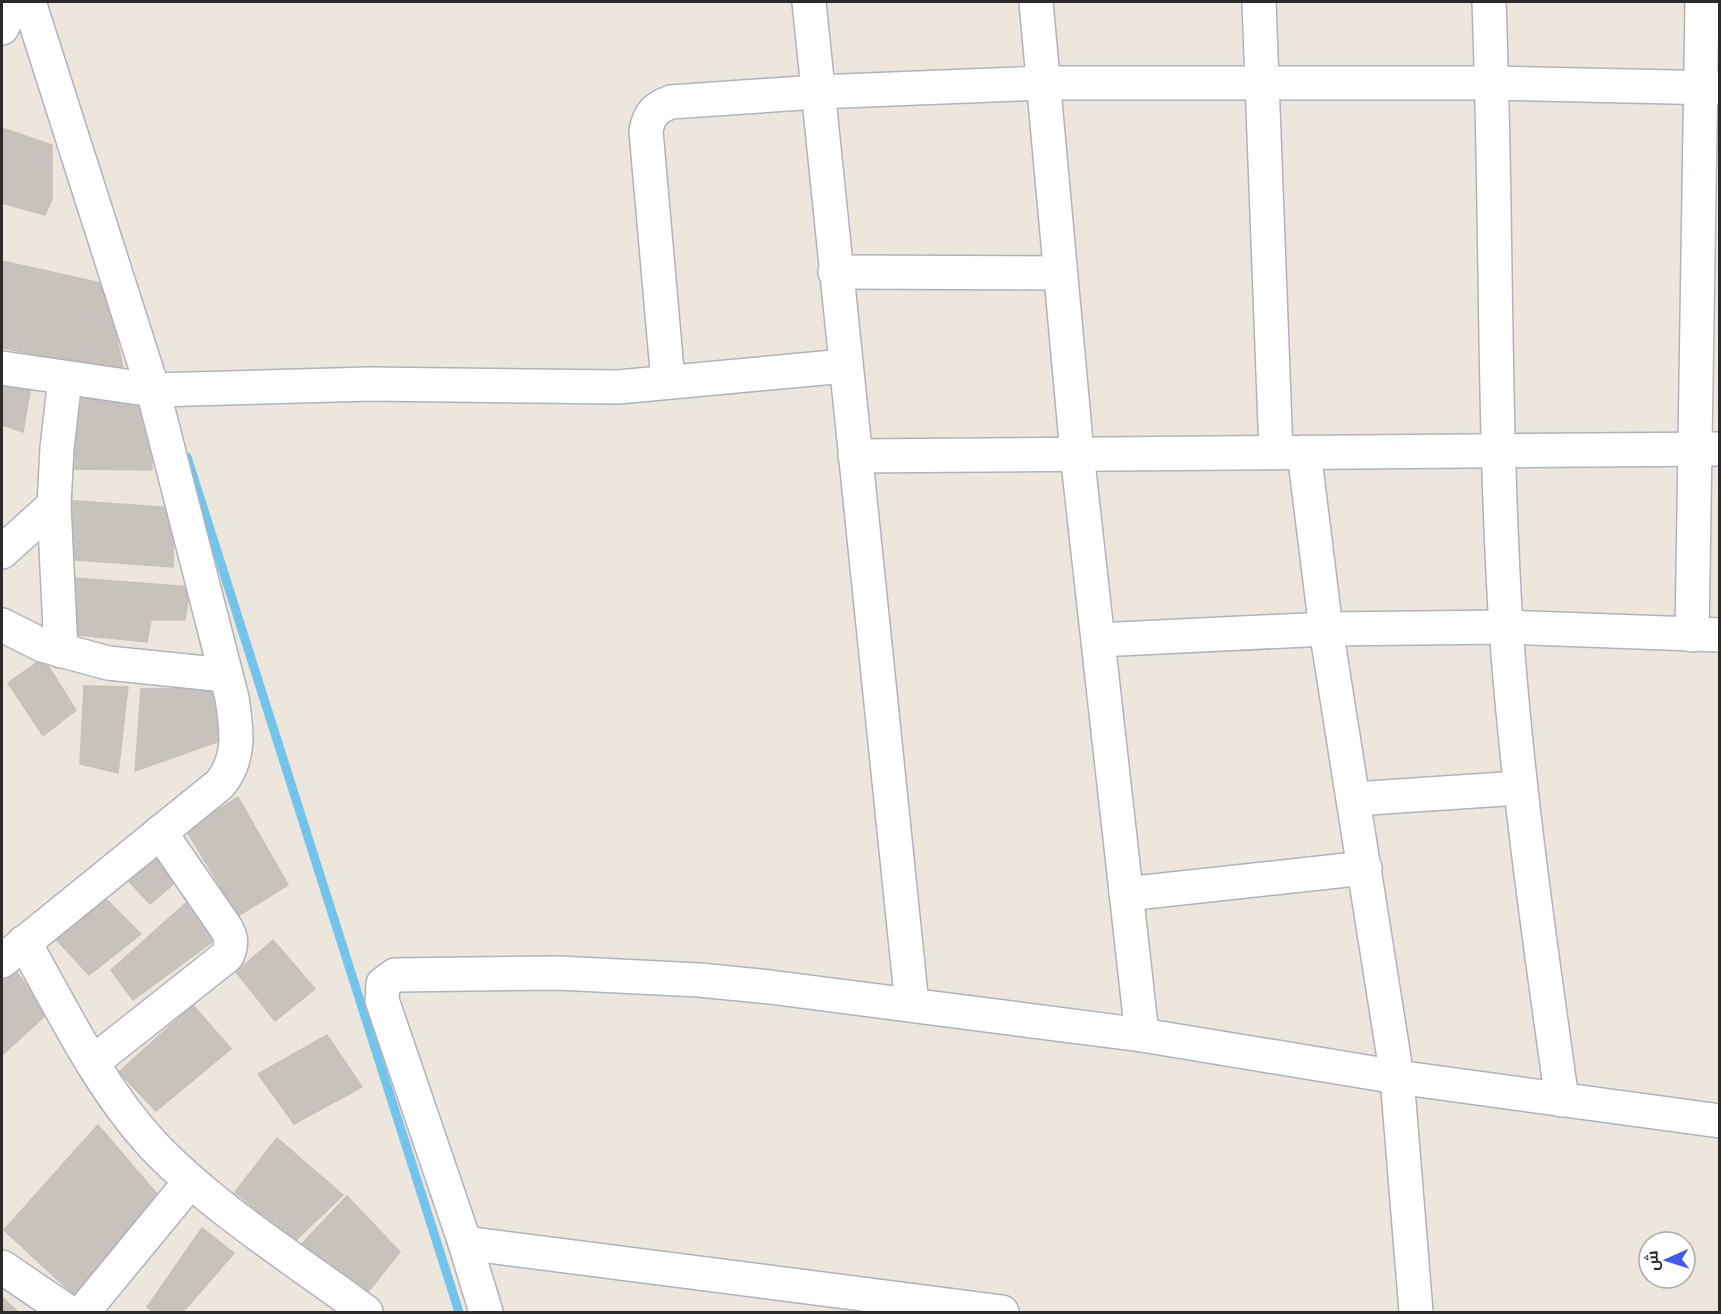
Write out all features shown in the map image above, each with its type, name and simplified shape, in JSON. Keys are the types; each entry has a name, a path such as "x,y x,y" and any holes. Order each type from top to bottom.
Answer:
{"street":[{"path":"2,28 14,2"},
{"path":"29,2 153,390 225,675 236,728 236,752 230,772 220,784 13,952 132,1120 190,1182 366,1312"},
{"path":"809,2 912,1005"},
{"path":"1036,2 1077,453 1142,1035"},
{"path":"1259,2 1290,452 1326,629 1397,1077 1416,1312"},
{"path":"1489,2 1497,449 1506,627 1519,788 1562,1100"},
{"path":"1098,640 1326,629 1506,627 1706,635 1710,88 1702,2"},
{"path":"668,382 646,131 648,119 656,108 671,102 817,92 1042,82 1492,83 1710,88"},
{"path":"835,272 1060,273"},
{"path":"2,368 65,379 153,390 369,384 618,387 845,366"},
{"path":"61,651 54,505 57,448 65,379"},
{"path":"855,456 1706,449"},
{"path":"2,552 54,505"},
{"path":"2,625 42,645 108,663 225,675"},
{"path":"1354,799 1519,788"},
{"path":"93,1062 227,956 231,946 231,936 160,832"},
{"path":"1126,894 1365,868"},
{"path":"486,1312 382,1000 381,988 389,978 395,975 558,973 699,980 1142,1035 1397,1077 1719,1121"},
{"path":"82,1312 190,1182"},
{"path":"465,1244 1002,1312"},
{"path":"2,1267 68,1312"}],"building":[{"path":"2,128 52,145 52,199 45,215 2,203"},
{"path":"2,261 105,284 124,372 2,348"},
{"path":"2,384 30,391 23,432 2,425"},
{"path":"78,397 151,399 152,470 75,469"},
{"path":"62,500 174,508 173,567 63,559"},
{"path":"63,577 190,587 185,620 151,620 147,642 68,634"},
{"path":"43,658 76,710 43,736 8,683"},
{"path":"84,686 128,687 118,773 80,764"},
{"path":"212,688 228,738 135,771 141,689"},
{"path":"238,797 288,885 238,916 186,830"},
{"path":"154,852 177,881 150,904 125,877"},
{"path":"103,896 141,934 89,975 54,937"},
{"path":"187,902 216,939 133,1000 111,970"},
{"path":"273,940 315,989 275,1021 236,972"},
{"path":"15,970 48,1013 2,1055 2,981"},
{"path":"193,1005 231,1049 156,1111 119,1072"},
{"path":"327,1035 362,1087 294,1124 258,1074"},
{"path":"98,1125 157,1194 74,1295 4,1230"},
{"path":"277,1138 343,1195 294,1242 235,1192"},
{"path":"347,1196 400,1252 364,1297 300,1246"},
{"path":"202,1228 234,1253 183,1312 153,1312 147,1307"},
{"path":"2,1297 18,1312 2,1312"}],"waterway":[{"path":"187,457 459,1312"}]}
